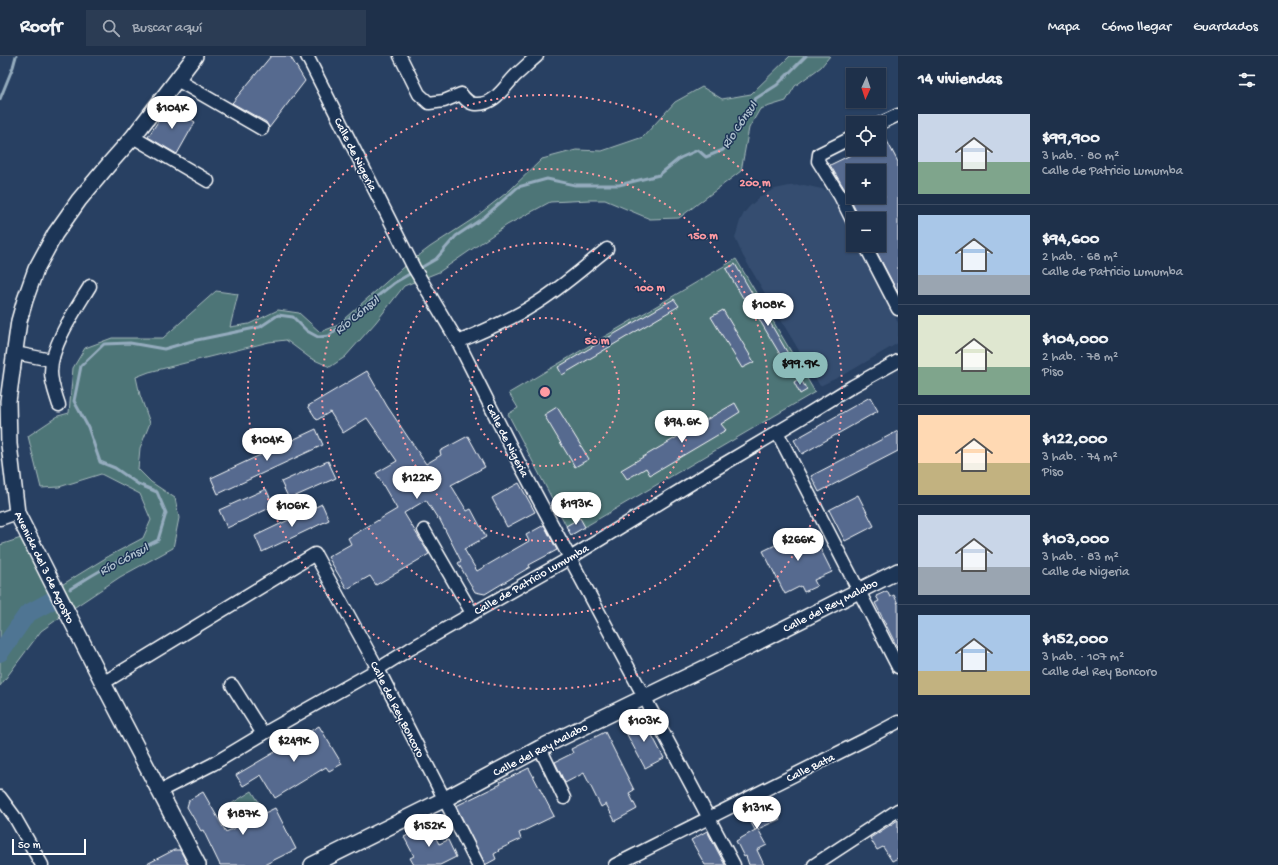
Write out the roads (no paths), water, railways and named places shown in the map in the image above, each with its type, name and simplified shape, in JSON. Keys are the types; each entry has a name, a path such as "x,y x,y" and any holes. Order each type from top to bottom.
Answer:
{"main road":[{"name":"Avenida del 3 de Agosto","path":"195,56 133,137 84,195 55,234 36,270 19,321 8,401 4,444 17,513 103,683 198,865"},
{"name":"Calle del Rey Malabo","path":"312,865 445,799 540,748 746,648 898,571"}],"street":[{"name":"Calle de Nigeria","path":"307,56 414,268 458,342 517,459 734,865"},
{"path":"400,56 419,94 429,102 444,101 461,94 465,100 473,104 484,104 492,100 537,56"},
{"path":"177,80 262,129"},
{"path":"886,121 898,115"},
{"path":"133,137 208,181"},
{"path":"846,141 819,154 818,161 840,196 848,212"},
{"path":"458,342 511,318 533,306 607,249"},
{"path":"869,252 898,309"},
{"path":"59,405 51,374 51,360 65,328 90,286"},
{"path":"14,353 51,360"},
{"name":"Calle de Patricio Lumumba","path":"160,791 212,764 378,669 472,613 570,558 853,386 898,361"},
{"path":"777,432 898,668"},
{"path":"0,519 17,513"},
{"path":"424,530 472,613"},
{"name":"Calle del Rey Boncoro","path":"103,683 316,554 378,669 478,865"},
{"path":"232,685 263,734"},
{"name":"Calle Bata","path":"615,865 866,740 898,722"},
{"path":"540,748 564,798"},
{"path":"0,797 14,816 42,865"},
{"path":"814,865 898,810"}],"waterway":[{"path":"0,99 16,56"},
{"name":"Río Cónsul","path":"417,270 436,259 456,236 483,218 518,187 547,179 575,185 619,185 659,175 680,158 698,150 706,157 723,150 738,129 755,99 777,85 806,56"},
{"name":"Río Cónsul","path":"70,589 113,563 158,540 166,513 157,492 138,484 115,468 100,462 88,427 74,401 81,366 104,344 130,343 164,349 192,341 260,327 278,315 293,317 307,331 318,337 329,336 394,283 413,272"},
{"name":"Río Cónsul","path":"0,653 27,614 51,601"}]}
